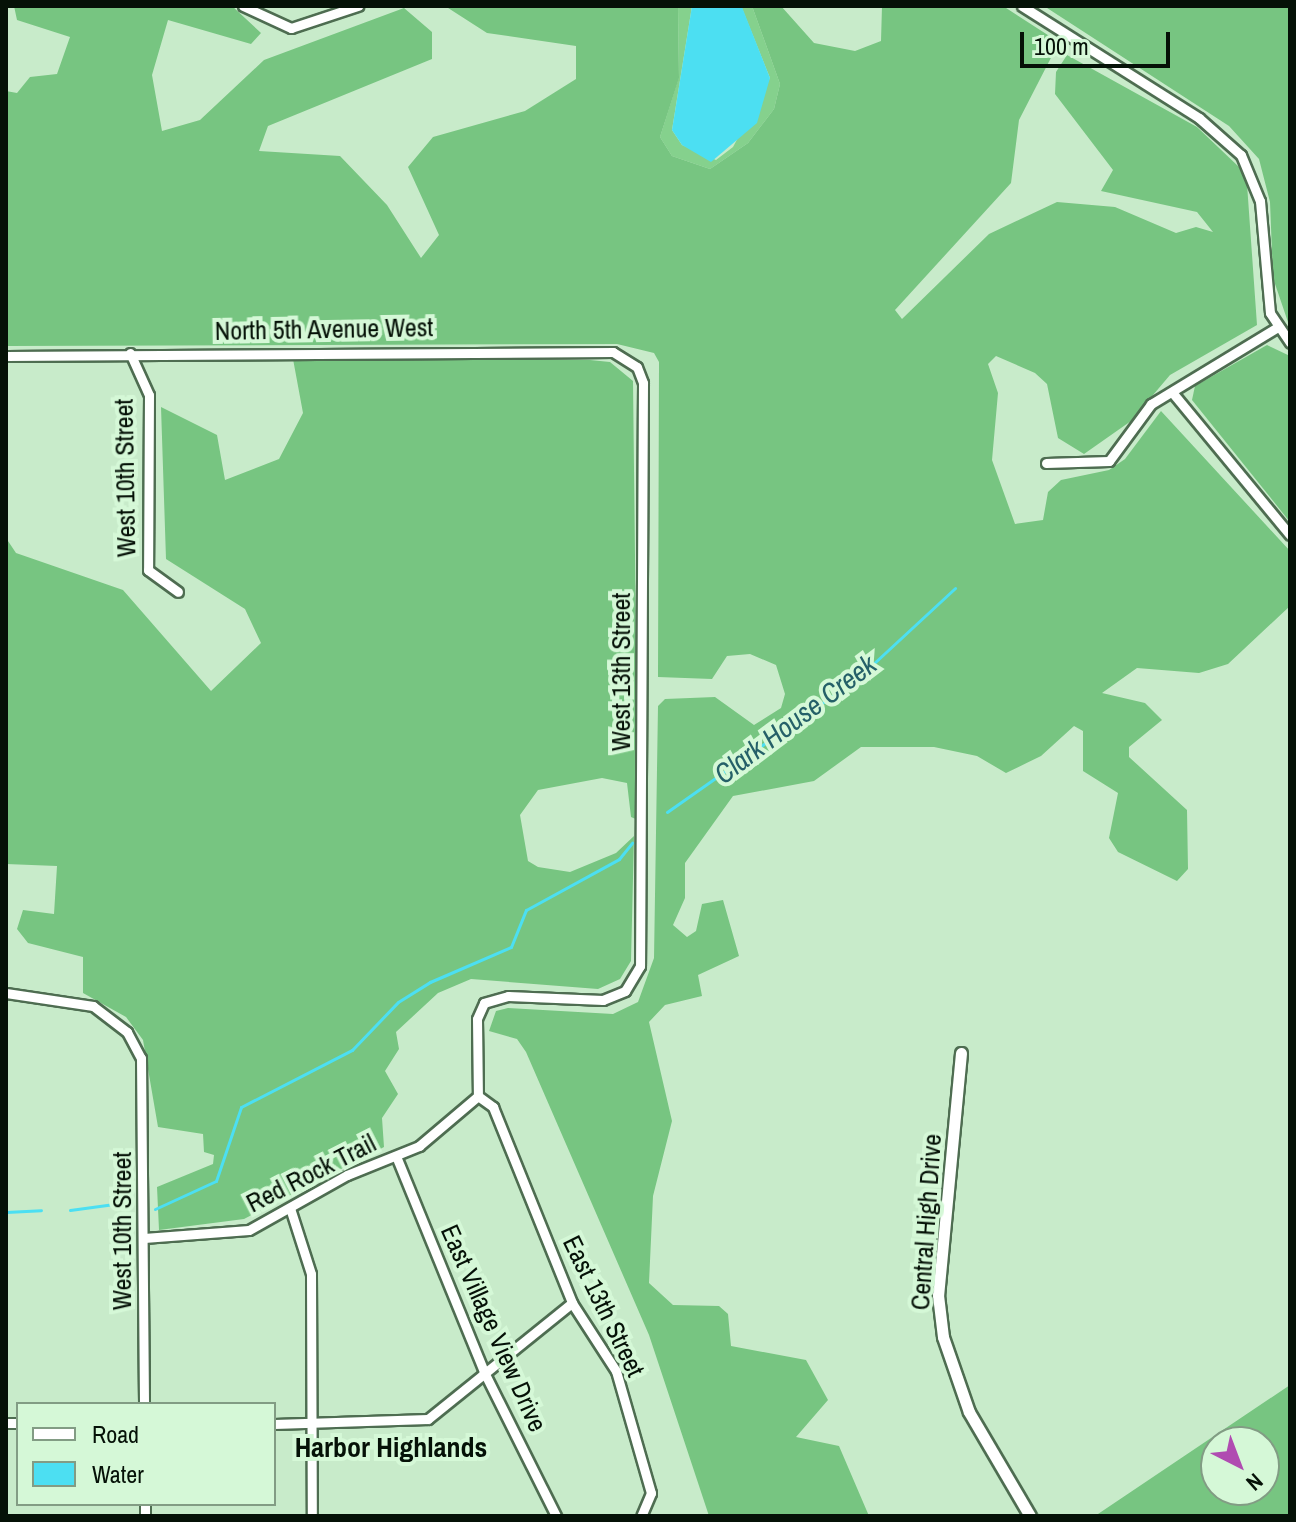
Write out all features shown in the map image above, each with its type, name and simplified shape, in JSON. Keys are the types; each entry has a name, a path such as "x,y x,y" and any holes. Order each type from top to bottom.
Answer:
{"street":[{"path":"243,6 291,28 358,6"},
{"path":"1022,6 1199,118 1241,155 1260,201 1260,264 1276,328 1290,343"},
{"path":"1046,463 1109,461 1151,404 1276,328"},
{"name":"North 5th Avenue West","path":"6,356 613,352 637,367"},
{"name":"West 10th Street","path":"130,353 149,395 148,570 178,592"},
{"name":"West 13th Street","path":"478,1096 477,1019 490,998 603,1000 637,978 644,876 643,383 637,367"},
{"path":"1172,392 1290,535"},
{"name":"West 10th Street","path":"6,993 93,1006 127,1032 141,1058 144,1402"},
{"name":"Central High Drive","path":"961,1053 938,1295 943,1337 969,1412 1030,1516"},
{"name":"Red Rock Trail","path":"144,1238 232,1235 439,1134 478,1096"},
{"name":"East 13th Street","path":"478,1096 493,1107 572,1303 616,1371 652,1502 641,1516"},
{"name":"East Village View Drive","path":"396,1156 484,1372 556,1516"},
{"path":"290,1208 311,1274 312,1516"},
{"path":"276,1424 419,1423 572,1303"}],"green space":[{"path":"14,6 232,6 261,33 251,44 168,20 152,75 162,131 200,120 264,60 404,8 432,32 432,59 268,126 259,151 340,156 387,205 421,258 439,235 408,167 433,137 525,111 576,79 576,46 487,33 445,6 678,6 679,78 660,137 672,156 710,169 748,143 774,109 780,84 752,6 781,6 814,43 855,51 881,41 882,6 1003,6 1054,39 1056,48 1019,120 1011,183 895,310 902,319 989,234 1057,202 1115,207 1176,233 1196,227 1213,232 1197,212 1101,191 1113,170 1055,94 1056,72 1067,55 1197,127 1239,167 1247,184 1257,325 1170,375 1131,421 1084,454 1058,438 1047,384 1035,373 996,356 988,364 998,393 992,460 1015,524 1043,520 1048,492 1061,480 1109,470 1125,459 1161,411 1290,551 1290,606 1228,664 1199,673 1137,668 1102,693 1145,703 1162,720 1129,747 1129,757 1187,810 1188,869 1177,881 1118,852 1109,838 1118,793 1083,771 1083,731 1074,726 1041,756 1006,773 977,756 934,747 861,747 814,781 733,796 685,863 685,898 673,925 687,937 696,931 702,904 723,900 739,956 698,975 702,996 665,1005 649,1022 672,1121 653,1196 649,1283 673,1305 719,1306 728,1314 731,1346 806,1360 828,1400 796,1437 839,1446 869,1516 709,1516 649,1335 526,1052 517,1039 489,1031 496,1011 508,1008 613,1014 638,1002 654,958 658,706 665,699 715,697 754,725 781,708 785,694 776,665 750,654 727,656 712,679 658,677 659,362 654,353 617,344 6,346 6,91 17,93 30,77 57,74 70,37 17,20"},
{"path":"678,6 692,6 672,130 682,145 716,160 733,147 770,78 741,6 752,6 780,84 774,109 748,143 710,169 672,156 660,137 679,77"},
{"path":"1044,6 1290,6 1290,328 1273,278 1270,202 1259,159 1229,126"},
{"path":"1267,345 1290,356 1290,522 1192,400 1195,386"},
{"path":"293,359 590,360 610,362 633,381 638,820 631,817 627,783 602,778 538,790 520,815 528,861 538,867 570,872 616,853 634,836 631,961 620,979 598,989 471,979 438,993 396,1032 399,1049 385,1071 398,1094 382,1118 384,1147 244,1219 159,1230 157,1187 213,1164 214,1155 204,1152 203,1134 158,1127 143,1040 126,1017 83,993 83,957 28,943 17,929 23,910 54,914 57,866 6,864 6,538 16,553 123,590 211,691 261,643 245,609 166,559 161,407 217,435 225,480 279,459 303,413"},
{"path":"1290,1385 1290,1516 1095,1516 1200,1445 1200,1506 1280,1506 1280,1426 1229,1426"}],"water":[{"path":"692,6 742,7 770,78 757,123 711,162 682,145 672,130"}],"waterway":[{"name":"Clark House Creek","path":"667,812 859,677 955,588"},
{"name":"Clark House Creek","path":"155,1209 216,1181 241,1107 352,1050 398,1002 430,982 511,947 526,910 619,859 632,843"},
{"name":"Clark House Creek","path":"70,1210 122,1203"},
{"name":"Clark House Creek","path":"6,1212 41,1210"}],"district":[{"name":"Harbor Highlands","path":"391,1447"}]}
